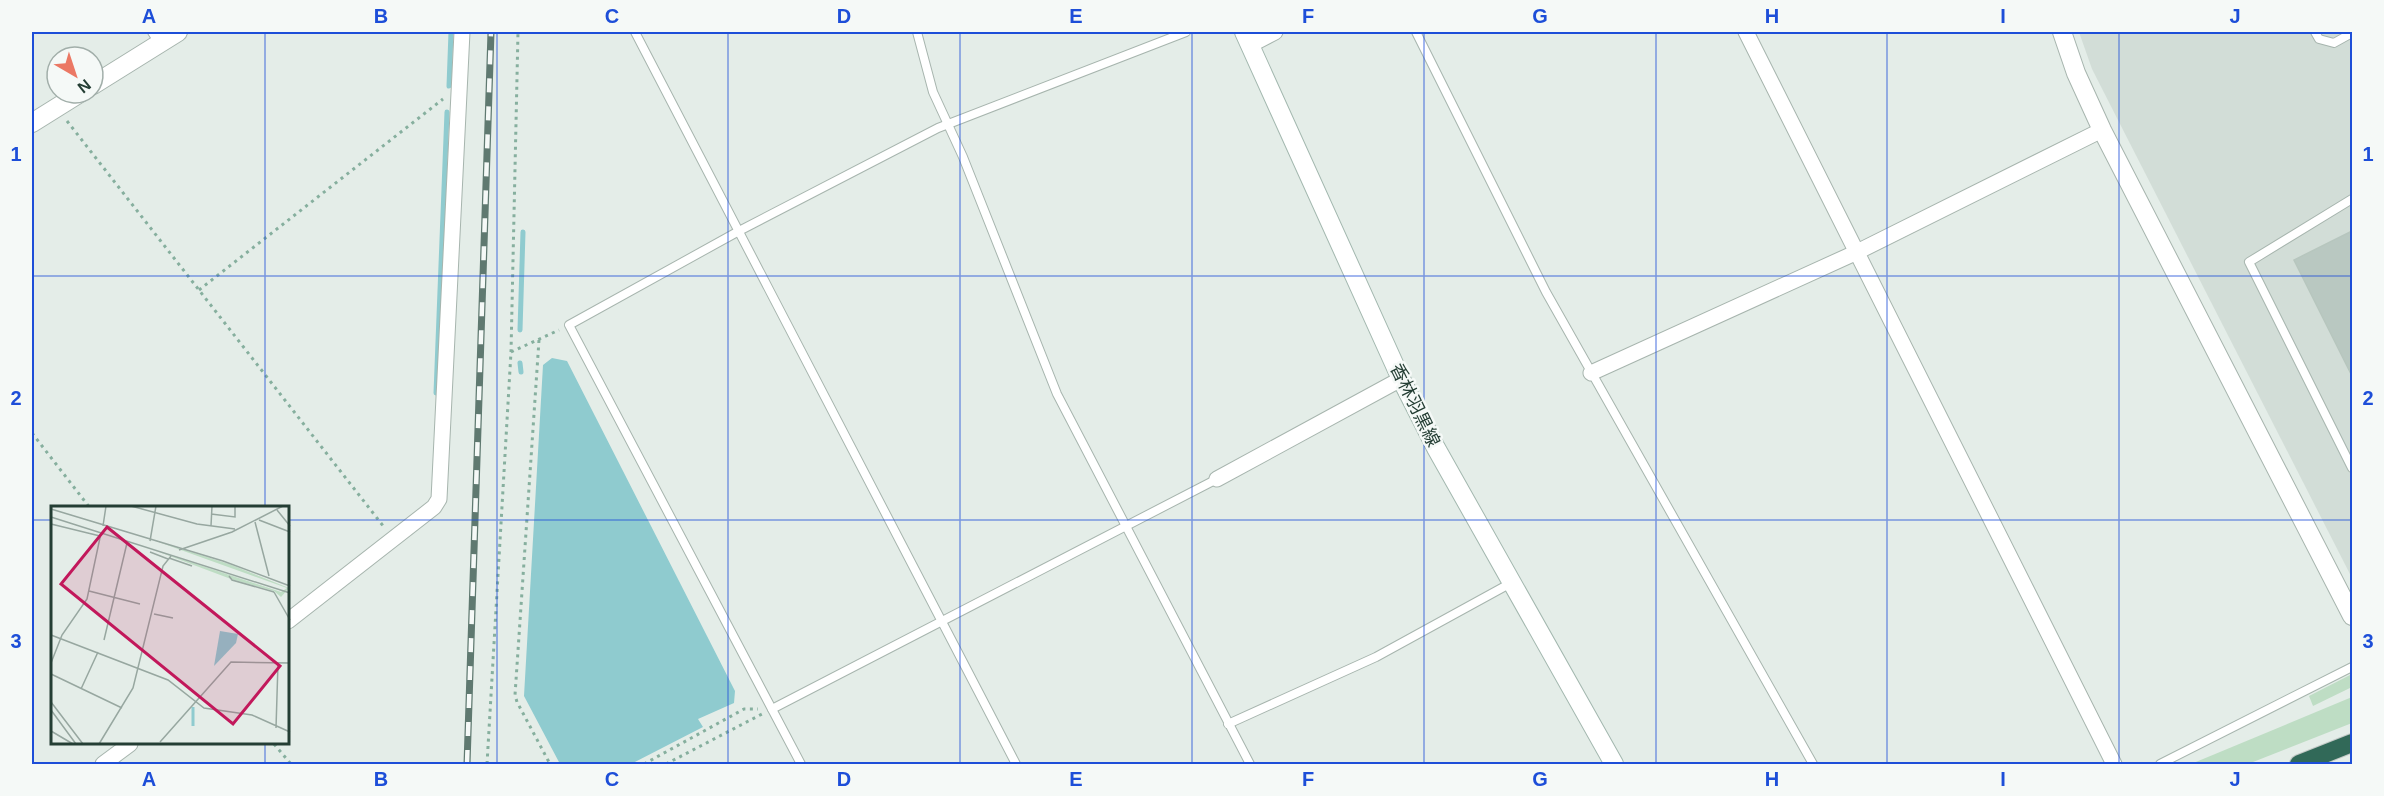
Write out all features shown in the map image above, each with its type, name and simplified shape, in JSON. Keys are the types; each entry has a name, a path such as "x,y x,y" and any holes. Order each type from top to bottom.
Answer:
{"highway":[{"path":"2299,765 2352,743"}],"street":[{"path":"105,76 156,37 178,32"},
{"path":"290,619 434,507 439,499 462,32"},
{"path":"1247,38 1275,32"},
{"path":"1746,32 2114,765"},
{"path":"2062,32 2076,73 2102,130 2352,616"},
{"name":"香林羽黒線","path":"1247,38 1401,379 1436,448 1614,765"},
{"path":"32,123 62,105"},
{"path":"1592,374 1855,253 2102,130"},
{"path":"1217,479 1401,379"},
{"path":"103,765 129,745"}],"lane":[{"path":"635,32 1016,765"},
{"path":"917,32 933,92 1057,394 1250,765"},
{"path":"801,765 569,325 738,231 947,123 1186,32"},
{"path":"1416,32 1546,292 1813,765"},
{"path":"2315,32 2319,39 2334,43 2352,33"},
{"path":"2352,199 2249,262 2352,468"},
{"path":"772,709 1217,479"},
{"path":"1228,724 1376,657 1512,582"},
{"path":"2160,765 2352,667"}],"path":[{"path":"487,765 511,352 518,32"},
{"path":"199,290 443,99 458,99"},
{"path":"57,108 393,539"},
{"path":"511,352 569,325"},
{"path":"539,340 515,695 550,765"},
{"path":"32,433 88,506"},
{"path":"644,765 744,709 772,709"},
{"path":"666,765 772,709"},
{"path":"275,745 291,765"}],"shaded area":[{"path":"2079,32 2352,32 2352,578 2092,69"}],"green space":[{"path":"2352,674 2352,687 2313,706 2309,696"},
{"path":"2352,697 2352,723 2248,764 2191,764"}],"water":[{"path":"552,358 567,361 735,691 734,703 698,719 703,727 631,764 560,764 524,696 543,365"}],"building":[{"path":"2352,231 2352,376 2294,260"}],"waterway":[{"path":"449,86 451,32"},
{"path":"436,393 447,112"},
{"path":"520,330 523,232"},
{"path":"520,363 521,372"}],"railway":[{"path":"467,764 491,32"}]}
